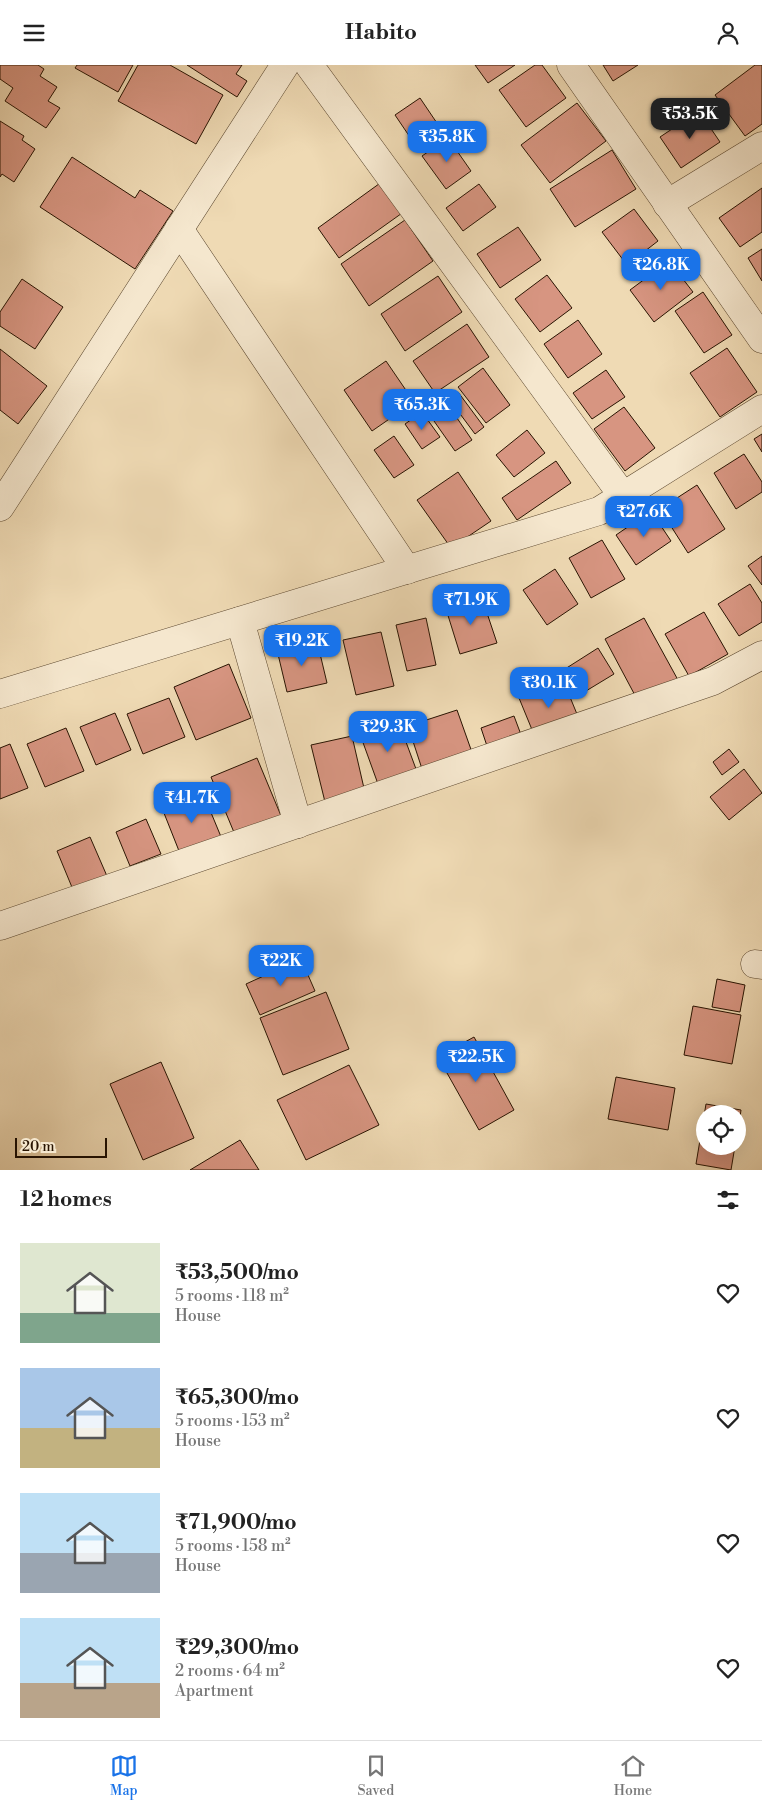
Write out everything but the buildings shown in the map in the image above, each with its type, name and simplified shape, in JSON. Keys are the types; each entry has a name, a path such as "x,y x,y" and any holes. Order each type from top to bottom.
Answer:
{"street":[{"path":"0,507 284,65"},
{"path":"309,65 623,496"},
{"path":"571,65 762,339"},
{"path":"668,204 762,146"},
{"path":"179,229 407,570"},
{"path":"0,694 599,511 762,409"},
{"path":"240,621 298,824"},
{"path":"0,926 713,681 762,655"}]}
